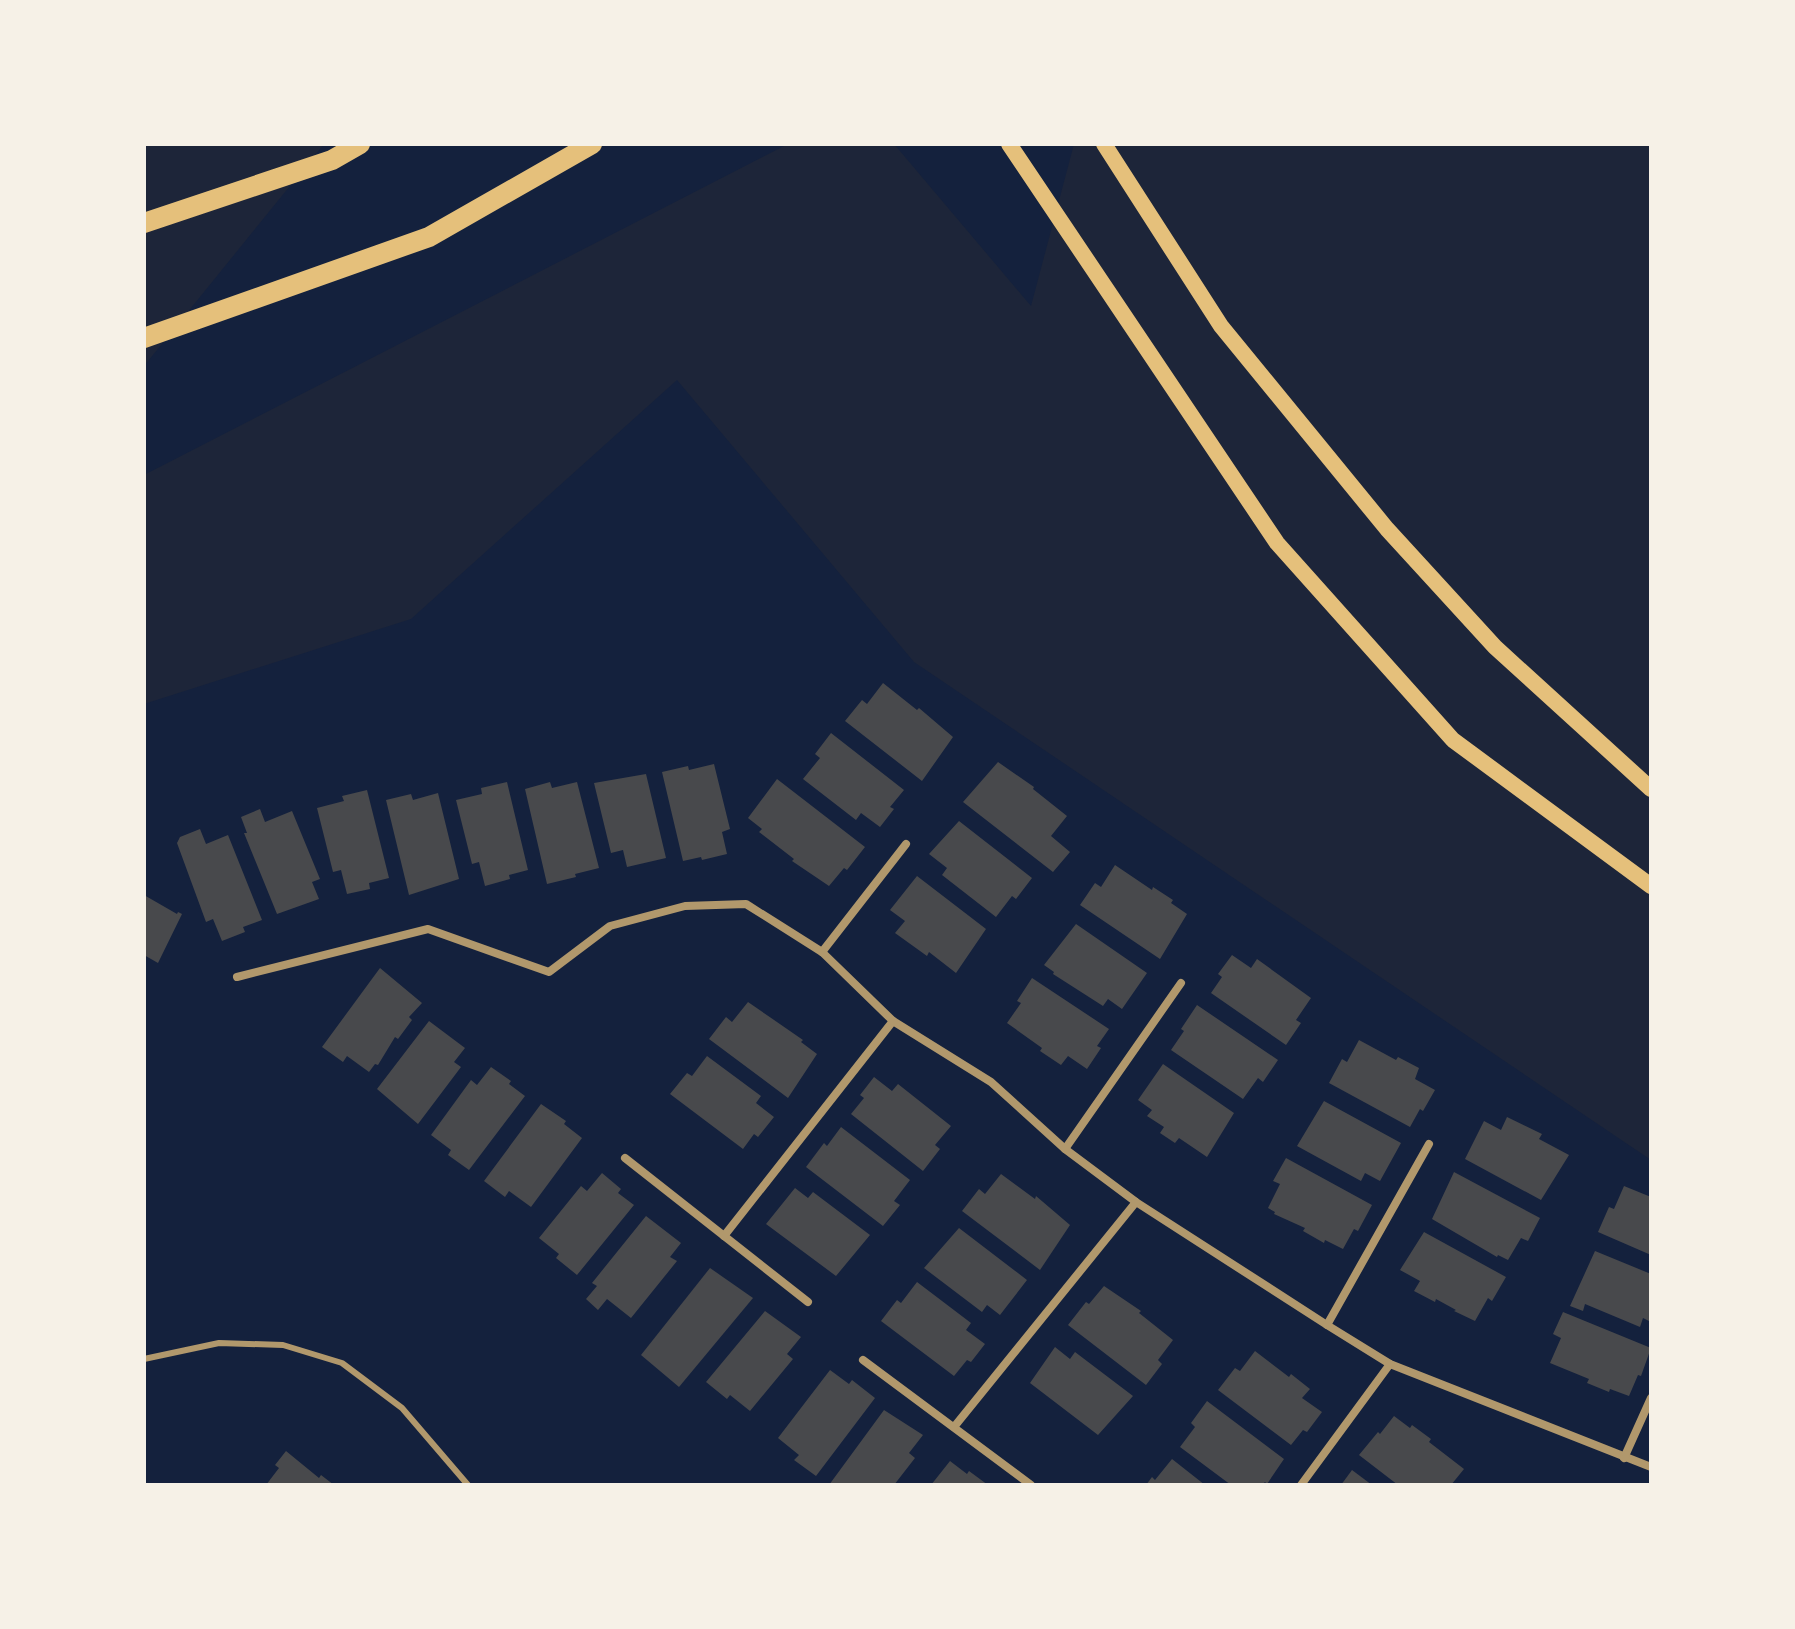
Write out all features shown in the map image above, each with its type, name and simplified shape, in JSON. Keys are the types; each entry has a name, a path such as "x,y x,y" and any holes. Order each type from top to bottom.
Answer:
{"main road":[{"path":"144,223 332,160 360,144"},
{"path":"144,338 429,237 592,144"},
{"path":"1009,144 1277,543 1453,740 1651,886"},
{"path":"1104,144 1221,326 1387,529 1495,647 1651,789"}],"street":[{"path":"822,952 906,844"},
{"path":"237,977 428,929 549,972 610,926 685,906 746,904 822,952 893,1021 991,1082 1065,1149 1136,1202 1327,1325 1390,1364 1651,1467"},
{"path":"1065,1149 1181,983"},
{"path":"724,1236 893,1021"},
{"path":"1327,1325 1429,1144"},
{"path":"625,1158 808,1302"},
{"path":"954,1427 1136,1202"},
{"path":"863,1360 1031,1485"},
{"path":"1301,1485 1390,1364"},
{"path":"1624,1458 1651,1398"}],"lane":[{"path":"144,1359 219,1343 283,1345 342,1363 402,1408 468,1485"}],"shaded area":[{"path":"144,144 324,144 144,366"},
{"path":"788,144 894,144 1031,306 1074,144 1651,144 1651,1160 914,662 677,380 411,619 144,704 144,475"}],"building":[{"path":"883,683 953,737 922,781 845,721 862,700 867,704"},
{"path":"831,733 904,790 890,807 894,809 880,827 861,813 856,820 803,779 820,758 815,754"},
{"path":"998,762 1034,787 1067,816 1051,836 1070,852 1053,872 963,802"},
{"path":"714,764 730,829 722,832 727,854 683,861 662,772"},
{"path":"646,774 666,858 627,867 623,850 611,853 594,783"},
{"path":"777,779 865,847 829,886 792,861 794,859 759,832 762,829 748,818"},
{"path":"507,782 528,870 485,886 479,862 472,864 456,800 482,794 481,788"},
{"path":"550,782 552,788 577,782 599,868 547,884 525,789"},
{"path":"367,790 389,878 369,883 370,889 347,894 341,870 333,872 317,808 344,801 342,796"},
{"path":"438,793 459,879 409,895 386,800 411,794 413,800"},
{"path":"260,809 265,822 292,811 320,879 312,882 319,899 277,914 244,833 247,833 241,817"},
{"path":"959,821 1032,878 1016,899 1012,896 996,917 942,875 947,868 929,854"},
{"path":"200,829 206,844 228,835 262,920 243,927 245,932 222,941 213,919 206,922 177,843 180,837"},
{"path":"1115,865 1173,900 1171,903 1187,914 1160,959 1080,905 1095,883 1101,887"},
{"path":"917,876 986,929 956,973 929,952 927,956 895,933 905,921 890,910"},
{"path":"144,895 182,914 158,963 144,955"},
{"path":"1076,924 1147,973 1122,1009 1108,999 1103,1006 1044,965"},
{"path":"1232,955 1251,968 1257,959 1311,998 1296,1020 1301,1023 1286,1045 1211,993 1222,977 1218,974"},
{"path":"380,968 422,1003 409,1017 412,1020 398,1039 395,1037 378,1065 375,1064 369,1072 347,1056 343,1062 322,1047"},
{"path":"1032,978 1109,1029 1087,1069 1068,1056 1061,1065 1007,1023 1021,1003 1017,1001"},
{"path":"748,1002 803,1040 801,1042 817,1054 788,1098 709,1039 726,1017 732,1022"},
{"path":"1197,1005 1278,1060 1263,1082 1258,1078 1243,1099 1171,1050"},
{"path":"429,1021 465,1048 454,1062 461,1067 418,1124 377,1089"},
{"path":"1359,1040 1396,1060 1398,1057 1419,1068 1415,1079 1435,1090 1410,1127 1329,1083 1342,1059 1347,1062"},
{"path":"707,1056 761,1096 756,1103 774,1117 758,1137 754,1134 743,1149 670,1094 687,1073 692,1076"},
{"path":"1163,1064 1234,1113 1207,1157 1179,1138 1175,1143 1160,1133 1164,1127 1147,1116 1152,1110 1138,1100"},
{"path":"491,1067 525,1096 469,1170 448,1155 451,1150 431,1135 471,1080 477,1085"},
{"path":"874,1077 892,1091 898,1084 951,1126 935,1145 940,1149 923,1171 851,1114 864,1098 860,1095"},
{"path":"1324,1101 1401,1143 1380,1181 1365,1173 1361,1181 1297,1146"},
{"path":"541,1104 566,1121 564,1124 582,1138 531,1207 509,1191 505,1197 484,1181"},
{"path":"1507,1117 1542,1134 1539,1139 1569,1155 1541,1200 1465,1159 1484,1121 1501,1130"},
{"path":"841,1127 910,1180 894,1201 900,1205 883,1226 806,1167"},
{"path":"1286,1158 1372,1205 1358,1231 1354,1229 1343,1249 1325,1240 1324,1243 1303,1231 1305,1228 1274,1214 1268,1208 1280,1184 1273,1181"},
{"path":"1454,1172 1540,1218 1528,1241 1521,1238 1508,1260 1497,1257 1432,1219"},
{"path":"602,1173 621,1189 618,1193 634,1205 577,1275 556,1258 559,1254 539,1238 581,1186 587,1191"},
{"path":"1001,1174 1035,1199 1036,1196 1070,1225 1040,1270 962,1211 979,1189 985,1194"},
{"path":"1624,1186 1651,1197 1651,1255 1598,1232 1609,1207 1614,1209"},
{"path":"795,1188 808,1198 813,1192 870,1235 836,1276 766,1224"},
{"path":"646,1216 681,1243 670,1257 677,1261 631,1318 607,1299 598,1310 586,1299 597,1286 592,1283"},
{"path":"959,1228 1027,1280 1000,1315 987,1305 982,1312 924,1268"},
{"path":"1424,1232 1506,1277 1492,1301 1488,1298 1475,1321 1436,1299 1435,1302 1414,1291 1420,1281 1400,1270"},
{"path":"1595,1251 1651,1274 1651,1322 1643,1318 1640,1327 1585,1304 1583,1311 1570,1306"},
{"path":"710,1268 753,1298 679,1387 641,1355"},
{"path":"917,1282 971,1323 966,1330 985,1344 971,1362 967,1360 954,1376 881,1321 897,1300 901,1303"},
{"path":"1104,1286 1141,1311 1139,1313 1173,1340 1158,1360 1162,1364 1146,1385 1068,1325"},
{"path":"765,1311 801,1337 787,1354 793,1359 750,1411 730,1395 727,1399 706,1382"},
{"path":"1563,1312 1651,1348 1641,1376 1638,1375 1629,1396 1587,1383 1589,1379 1550,1363 1561,1338 1553,1334"},
{"path":"1055,1347 1070,1359 1075,1352 1133,1396 1098,1435 1030,1383"},
{"path":"1255,1351 1310,1389 1302,1398 1322,1412 1307,1432 1303,1430 1291,1445 1218,1390 1235,1368 1240,1371"},
{"path":"830,1370 849,1384 852,1380 875,1398 816,1476 794,1460 799,1455 778,1438"},
{"path":"1207,1401 1284,1459 1267,1484 1231,1485 1180,1447 1195,1427 1191,1423"},
{"path":"884,1410 923,1435 909,1453 915,1458 894,1485 829,1485"},
{"path":"1394,1416 1431,1439 1429,1442 1464,1469 1451,1485 1398,1485 1359,1455"},
{"path":"286,1451 319,1478 321,1475 334,1485 266,1485 279,1468 275,1465"},
{"path":"1172,1459 1205,1485 1146,1485 1152,1477 1155,1480"},
{"path":"950,1461 967,1474 969,1471 988,1485 931,1485"},
{"path":"1352,1470 1372,1485 1341,1485"}]}
